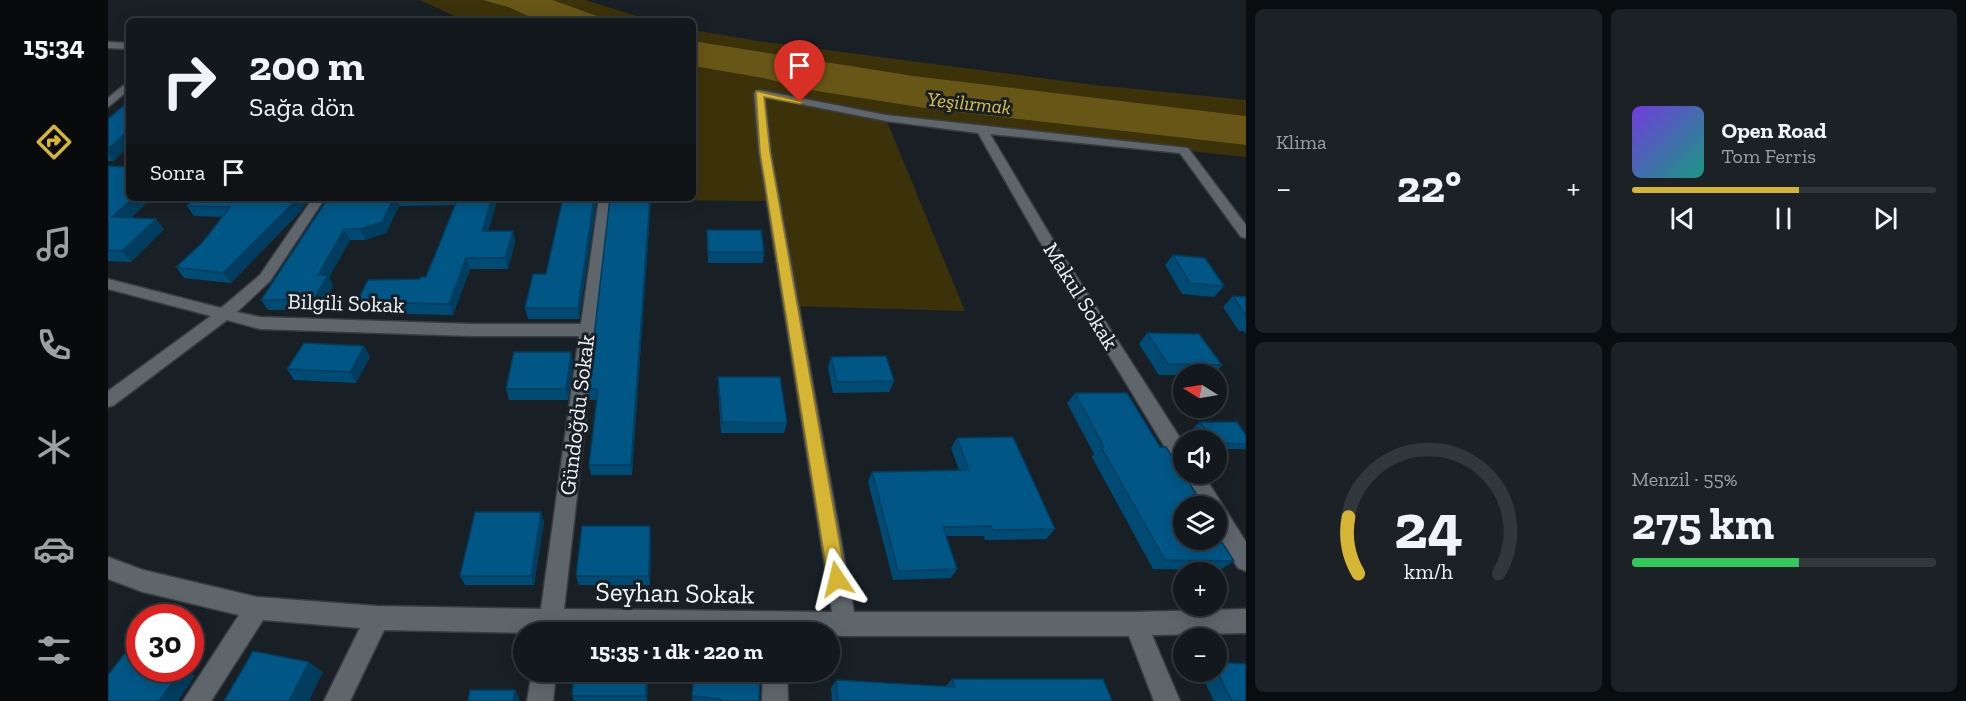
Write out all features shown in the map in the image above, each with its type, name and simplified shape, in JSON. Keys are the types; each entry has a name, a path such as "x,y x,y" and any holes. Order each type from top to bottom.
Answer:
{"street":[{"path":"108,45 126,46"},
{"path":"108,104 126,87"},
{"path":"845,624 765,152 759,93 863,114 982,130 1184,150 1246,234"},
{"name":"Makul Sokak","path":"982,130 1046,240 1173,443"},
{"path":"108,400 224,315 265,278 317,201"},
{"name":"Gündoğdu Sokak","path":"551,622 605,201"},
{"name":"Bilgili Sokak","path":"108,284 260,323 471,330 588,330"},
{"path":"1227,531 1246,561"},
{"name":"Seyhan Sokak","path":"108,568 142,581 257,608 377,618 513,624"},
{"path":"195,701 257,608"},
{"path":"337,701 377,618"},
{"name":"Seyhan Sokak","path":"840,624 1136,624 1246,621"},
{"path":"1136,624 1167,701"},
{"path":"540,701 543,682"},
{"path":"775,682 775,701"}],"shaded area":[{"path":"420,0 483,0 508,7 532,18 459,18"},
{"path":"553,0 585,0 643,18 603,18"},
{"path":"696,31 758,41 1095,85 1246,100 1246,116 914,76 696,41"},
{"path":"696,67 763,78 810,90 931,109 1246,145 1246,157 886,119 965,311 791,306 773,201 696,200"}],"water":[{"path":"483,0 553,0 603,18 532,18 508,7"},
{"name":"Yeşilırmak","path":"696,41 914,76 1246,116 1246,145 931,109 810,90 763,78 696,67"}],"building":[{"path":"126,104 126,133 108,149 108,119"},
{"path":"108,166 126,167 126,201 130,201 112,217 156,219 122,251 108,250"},
{"path":"192,201 295,201 223,273 176,267 202,243 230,207 187,206"},
{"path":"326,201 392,201 382,222 360,229 344,229 318,275 328,275 314,299 261,300"},
{"path":"457,201 491,201 482,231 513,231 505,258 466,258 449,304 357,302 368,280 426,277"},
{"path":"562,201 594,201 578,308 525,308 533,274 546,274"},
{"path":"610,201 650,201 631,465 589,465 598,389 588,389"},
{"path":"707,230 761,230 764,252 708,252"},
{"path":"1173,255 1205,258 1224,286 1190,283"},
{"path":"1233,296 1246,297 1246,316"},
{"path":"1147,333 1199,334 1221,364 1173,364 1168,364"},
{"path":"304,343 364,346 350,372 287,369"},
{"path":"514,352 571,352 566,389 506,389"},
{"path":"886,356 894,381 837,382 831,357"},
{"path":"718,377 780,377 787,423 722,422"},
{"path":"1075,393 1127,393 1160,447 1166,447 1173,458 1173,484 1190,484 1197,495 1173,496 1173,550 1227,550 1234,561 1165,560 1101,447 1104,447"},
{"path":"1200,422 1237,422 1246,435 1246,444 1227,443 1227,430 1205,430"},
{"path":"1013,437 1055,529 993,530 991,526 943,527 957,569 898,571 872,472 969,470 957,438"},
{"path":"475,512 541,512 531,576 460,576"},
{"path":"582,526 650,526 649,576 576,576"},
{"path":"253,651 309,662 289,701 224,701"},
{"path":"124,654 126,654 126,682 173,682 159,701 108,701 108,675"},
{"path":"1227,663 1246,664 1246,701 1232,701 1222,682 1227,682"},
{"path":"952,679 1103,679 1112,701 838,701 836,682 840,680 955,687"},
{"path":"573,682 647,682 646,696 572,696"},
{"path":"693,682 760,682 759,701 721,701 721,699 692,696"},
{"path":"470,690 515,690 513,701 468,701"}],"route":[{"path":"800,102 759,93 765,152 837,579"}]}
